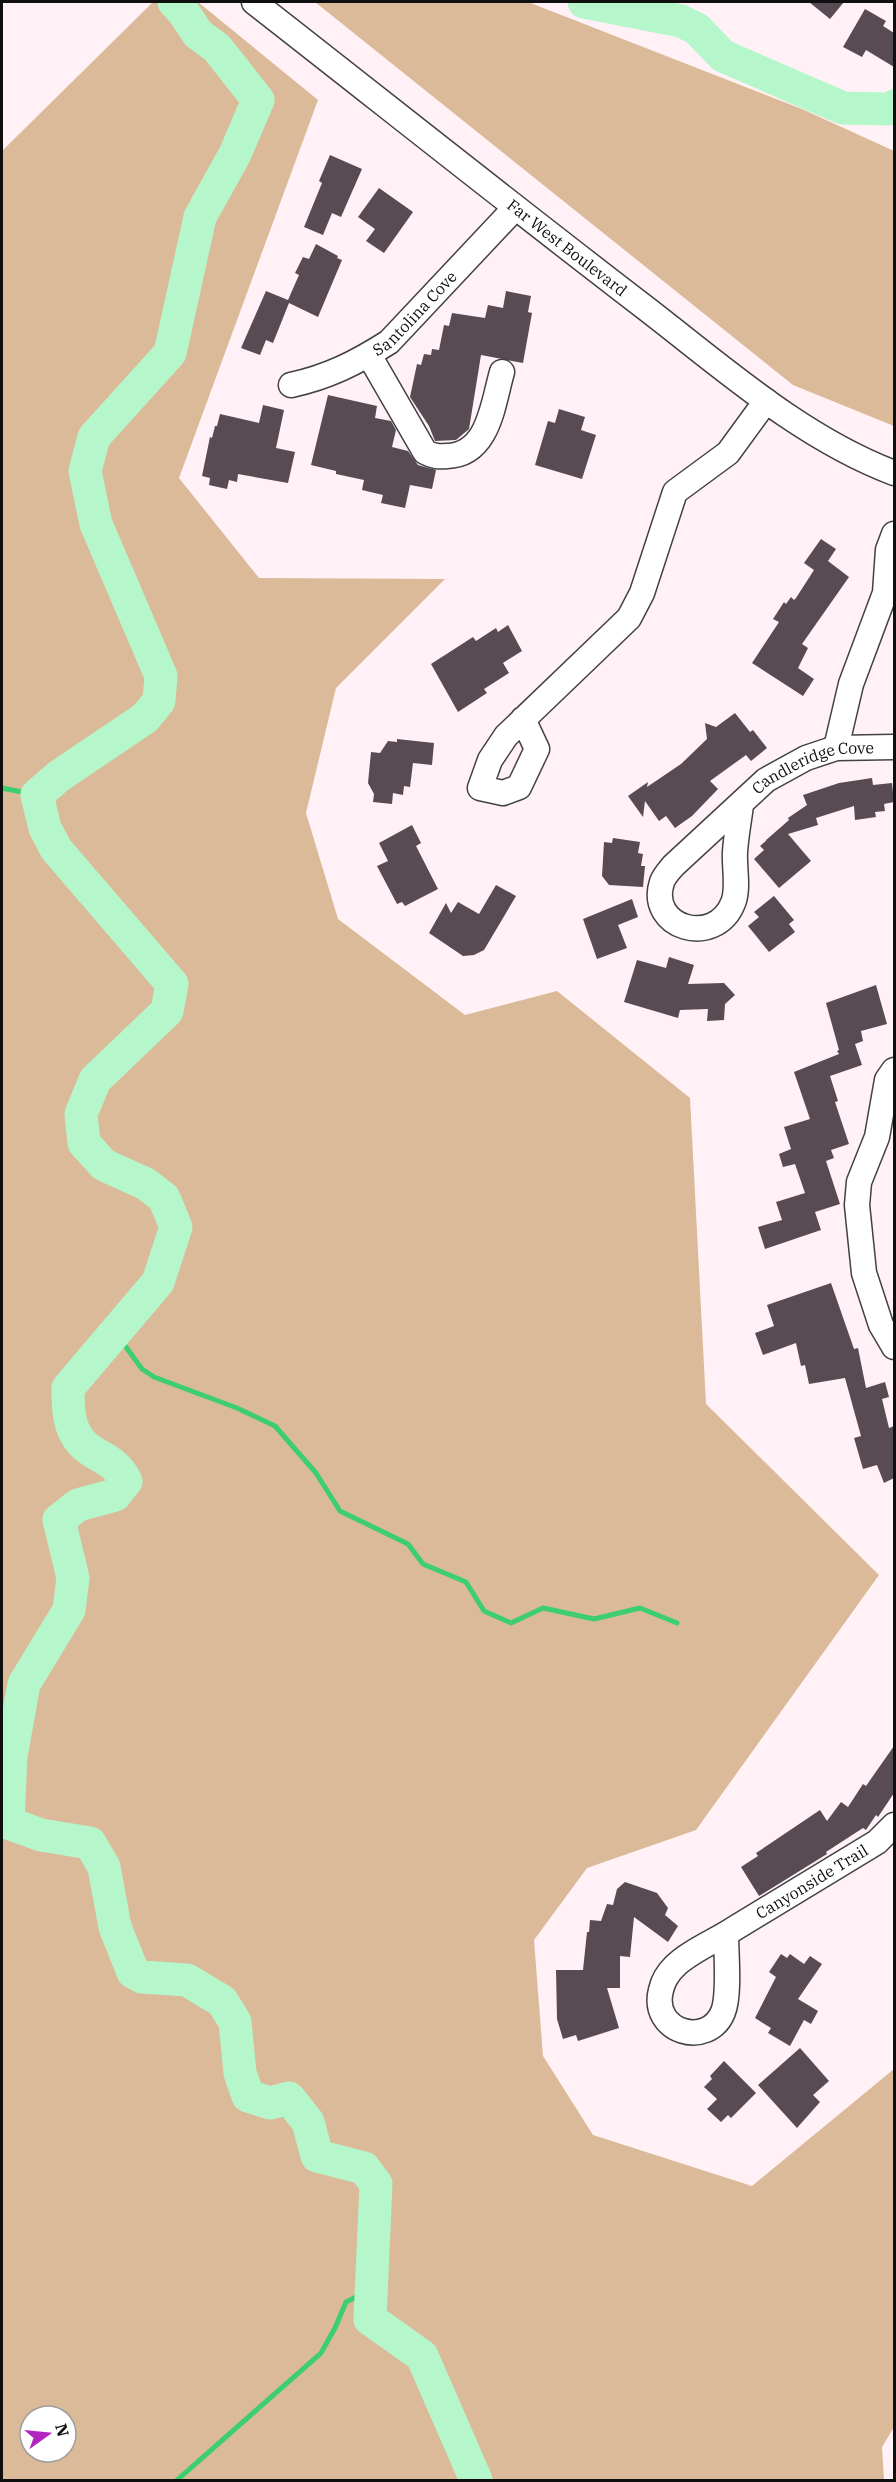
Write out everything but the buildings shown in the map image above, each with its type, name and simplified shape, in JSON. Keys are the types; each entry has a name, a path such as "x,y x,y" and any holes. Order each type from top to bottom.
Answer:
{"street":[{"name":"Far West Boulevard","path":"254,2 515,208 766,401 840,448 894,473"},
{"name":"Santolina Cove","path":"291,385 324,377 369,355 389,342 515,208"},
{"path":"369,355 425,452 434,457 464,454 472,449 486,431 502,372"},
{"path":"523,719 630,618 642,593 675,492 729,453 766,401"},
{"path":"836,748 851,684 890,587 888,550 894,534"},
{"name":"Candleridge Cove","path":"741,805 735,852 734,901 726,915 713,925 692,930 678,925 665,913 661,896 662,880 673,866 766,780 806,758 836,748 894,747"},
{"path":"894,1070 887,1080 877,1137 859,1182 857,1205 864,1273 881,1325 894,1347"},
{"name":"Canyonside Trail","path":"726,1934 877,1842 894,1825"}],"shaded area":[{"path":"153,2 198,2 318,100 179,478 259,578 445,579 336,688 306,813 338,919 465,1015 557,991 690,1098 706,1404 879,1575 696,1830 587,1868 534,1940 543,2056 593,2135 752,2186 894,2069 894,2427 882,2447 884,2480 2,2480 2,151"},
{"path":"315,2 528,2 802,109 894,151 894,426 793,385"}],"waterway":[{"path":"174,2 198,34 217,48 258,100 235,154 200,217 170,353 94,437 85,471 96,524 161,676 159,701 145,718 59,776 37,795 45,828 56,849 172,984 167,1011 95,1080 81,1114 84,1143 104,1165 146,1184 164,1198 176,1227 158,1282 68,1388 73,1430 87,1448 116,1467 126,1481 115,1495 78,1505 59,1520 73,1578 69,1610 24,1684 11,1756 8,1823 41,1835 90,1843 104,1867 115,1927 133,1972 142,1977 187,1980 222,2001 235,2022 240,2073 248,2096 270,2103 289,2098 308,2122 317,2156 364,2168 376,2184 370,2319 422,2356 476,2480"},
{"path":"584,2 681,21 697,29 723,56 843,108 888,109 894,106"},
{"path":"2,788 37,795"},
{"path":"115,1332 142,1369 154,1377 237,1408 275,1426 316,1473 340,1511 408,1544 423,1564 466,1582 484,1611 511,1623 543,1608 594,1619 640,1608 677,1623"},
{"path":"177,2480 321,2353 346,2302 372,2289"}]}
